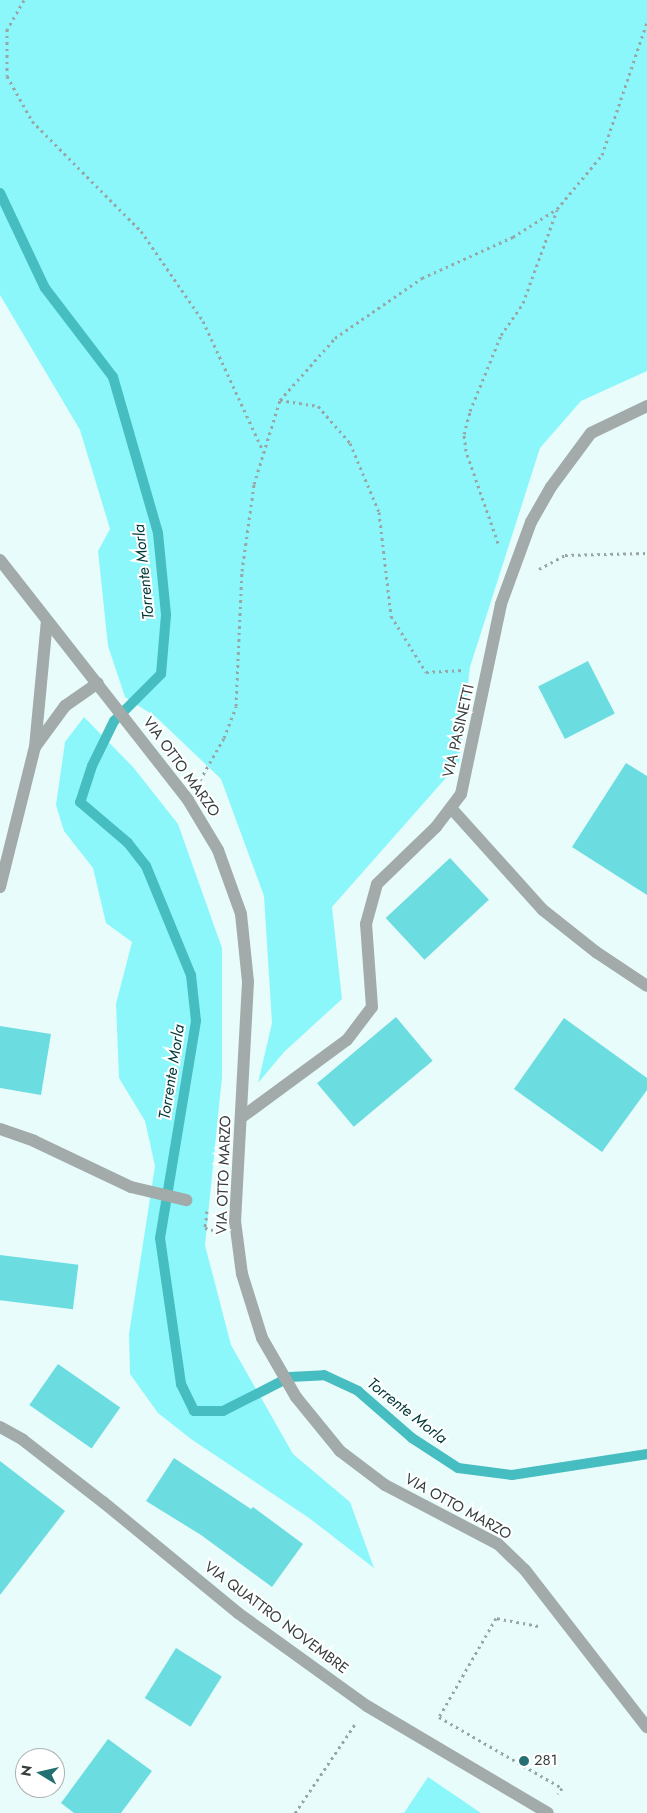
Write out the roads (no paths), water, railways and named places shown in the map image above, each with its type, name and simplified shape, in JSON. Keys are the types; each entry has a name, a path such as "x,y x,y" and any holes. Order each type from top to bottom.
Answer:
{"street":[{"name":"VIA PASINETTI","path":"242,1117 348,1040 372,1007 366,924 378,884 436,827 461,794 501,604 531,522 551,487 591,433 647,406"},
{"name":"VIA OTTO MARZO","path":"0,560 188,800 218,850 241,914 248,982 236,1231 242,1274 262,1338 296,1397 340,1451 385,1485 498,1544 526,1570 647,1727"},
{"path":"0,887 35,747 47,621"},
{"path":"35,747 65,706 100,686"},
{"path":"451,808 543,910 596,952 647,986"},
{"path":"0,1129 34,1141 131,1187 186,1200"},
{"name":"VIA QUATTRO NOVEMBRE","path":"0,1427 22,1440 103,1502 238,1613 367,1706 548,1812"}],"waterway":[{"name":"Torrente Morla","path":"0,193 45,288 113,377 158,533 166,615 161,674 114,721 92,766 80,802 128,843 146,866 191,975 196,1021 160,1238 181,1384 194,1411 223,1411 290,1377 324,1375 358,1391 412,1438 458,1468 512,1475 647,1454"}],"place":[{"name":"281","path":"524,1761"}]}
